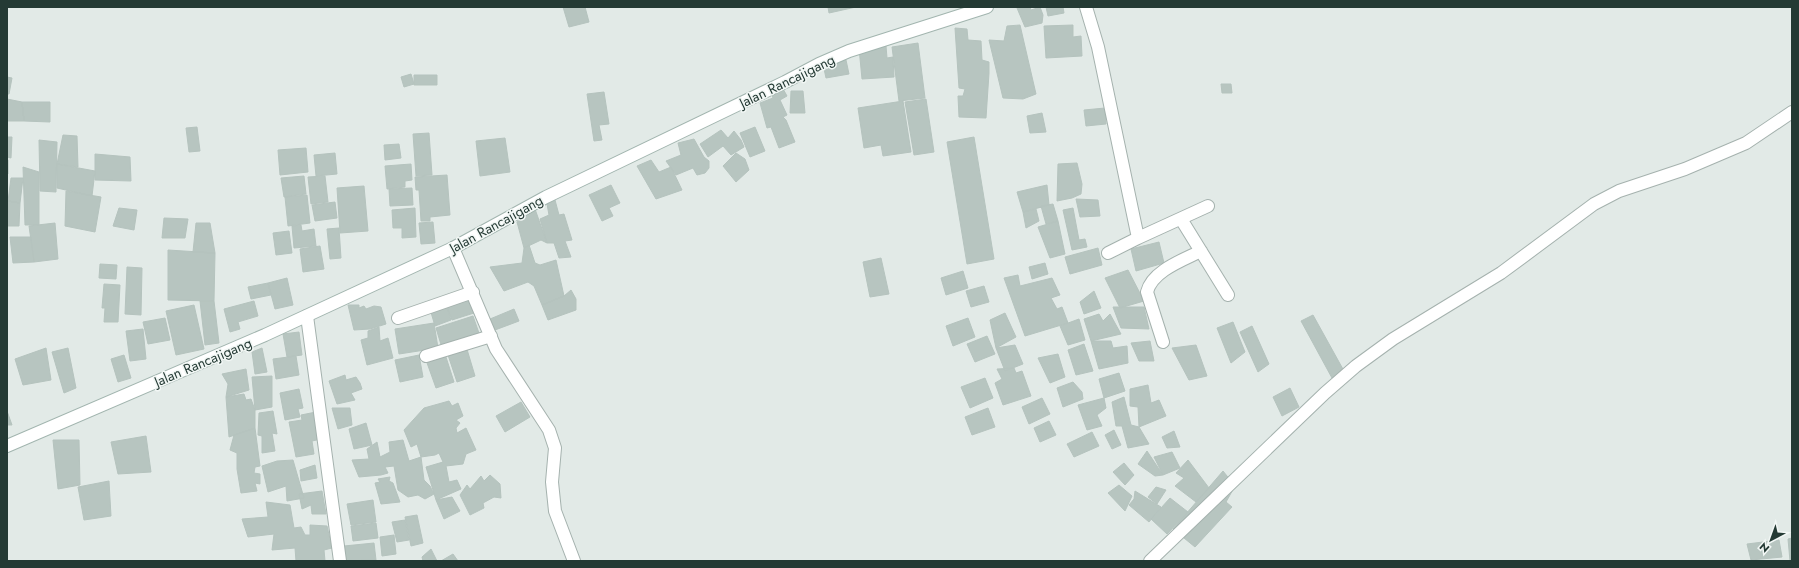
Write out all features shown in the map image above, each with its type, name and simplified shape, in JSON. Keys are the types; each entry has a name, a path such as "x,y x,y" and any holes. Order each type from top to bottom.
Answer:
{"street":[{"name":"Jalan Rancajigang","path":"7,446 307,316 453,248 546,197 784,82 818,64 849,51 987,7"},
{"path":"1086,7 1098,46 1138,238"},
{"path":"1150,561 1325,393 1356,366 1393,339 1501,273 1594,204 1619,191 1685,170 1746,143 1792,112"},
{"path":"1108,253 1208,206"},
{"path":"1181,219 1228,295"},
{"path":"453,248 496,349 549,430 555,448 552,482 555,511 574,561"},
{"path":"1163,342 1147,292 1149,286 1167,269 1201,250"},
{"path":"398,318 473,292"},
{"path":"307,316 340,561"},
{"path":"426,356 491,336"}],"building":[{"path":"563,7 585,7 589,22 569,27"},
{"path":"828,7 856,7 829,13"},
{"path":"1030,7 1031,10 1040,7 1043,15 1042,23 1025,27 1017,8"},
{"path":"1046,7 1063,7 1064,13 1048,16"},
{"path":"1020,25 1036,94 1023,99 1003,98 989,40 1004,41 1007,26"},
{"path":"1073,25 1073,37 1081,36 1082,56 1046,58 1044,26"},
{"path":"955,28 967,29 968,40 981,41 982,60 989,62 986,118 959,117 958,96 963,96 965,89 959,88"},
{"path":"918,43 925,98 899,101 892,47"},
{"path":"886,46 887,58 893,57 894,77 862,79 859,48"},
{"path":"846,60 849,74 826,78 823,64"},
{"path":"411,74 414,84 404,87 401,77"},
{"path":"414,75 437,75 437,85 414,85"},
{"path":"7,77 12,78 9,94 7,94"},
{"path":"1221,84 1231,84 1232,93 1222,93"},
{"path":"782,87 787,96 780,100 787,115 783,117 786,120 795,142 779,148 771,127 767,128 760,103 773,98 771,92"},
{"path":"791,91 803,91 805,113 790,113"},
{"path":"604,92 609,124 599,125 602,140 594,141 587,94"},
{"path":"7,99 22,102 24,121 7,121"},
{"path":"926,99 934,152 914,155 905,102"},
{"path":"903,101 911,152 883,156 881,145 864,148 858,108"},
{"path":"22,102 50,102 50,122 24,121"},
{"path":"1105,108 1106,124 1086,126 1084,110"},
{"path":"1042,113 1046,132 1030,133 1027,116"},
{"path":"197,127 200,151 189,152 186,128"},
{"path":"755,127 765,151 750,157 740,133"},
{"path":"721,130 728,138 734,131 744,147 731,155 723,146 708,157 700,144"},
{"path":"429,133 432,175 416,176 413,134"},
{"path":"63,135 77,136 78,167 57,164"},
{"path":"7,137 12,137 11,158 7,157"},
{"path":"974,137 994,259 967,264 947,142"},
{"path":"505,138 510,172 480,176 476,141"},
{"path":"694,139 704,157 709,161 709,168 705,173 697,175 693,168 676,175 666,161 681,155 678,143"},
{"path":"39,140 57,142 56,192 40,191"},
{"path":"399,144 401,158 385,160 384,145"},
{"path":"306,148 308,172 280,175 278,150"},
{"path":"335,153 337,174 316,176 314,155"},
{"path":"736,153 745,159 749,170 736,182 723,166"},
{"path":"95,154 130,157 131,181 95,180"},
{"path":"7,159 8,160 8,174 7,174"},
{"path":"651,160 659,172 671,167 682,190 656,199 637,166"},
{"path":"1077,163 1082,184 1081,194 1072,198 1057,201 1058,164"},
{"path":"57,164 95,171 92,196 57,188"},
{"path":"411,164 412,180 405,181 405,187 387,189 385,166"},
{"path":"23,167 39,172 39,225 25,225"},
{"path":"447,175 450,215 430,217 430,221 421,221 419,190 416,190 415,177"},
{"path":"304,176 306,194 284,197 281,178"},
{"path":"325,176 328,202 311,204 308,177"},
{"path":"11,178 23,178 20,203 8,201"},
{"path":"611,185 620,203 609,208 613,216 602,221 589,195"},
{"path":"1047,185 1049,205 1023,212 1017,192"},
{"path":"364,186 368,231 340,233 337,188"},
{"path":"412,188 413,205 390,206 389,189"},
{"path":"66,191 101,197 95,232 65,226"},
{"path":"307,195 310,223 288,226 285,197"},
{"path":"1076,199 1098,200 1100,216 1080,217"},
{"path":"555,200 559,215 564,214 572,240 565,241 571,257 559,258 554,243 547,243 540,219 549,215 547,204"},
{"path":"8,201 20,203 19,226 7,226"},
{"path":"335,202 337,218 315,221 312,205"},
{"path":"1053,204 1058,221 1046,224 1041,206"},
{"path":"119,208 137,210 134,230 113,226"},
{"path":"415,208 416,237 402,238 402,228 393,228 392,210"},
{"path":"1073,208 1079,240 1085,239 1087,247 1072,250 1063,210"},
{"path":"535,209 547,243 541,240 524,248 517,222"},
{"path":"1036,209 1039,221 1026,228 1023,212"},
{"path":"164,218 188,219 185,238 162,238"},
{"path":"1058,221 1065,254 1050,258 1038,227"},
{"path":"433,222 435,243 421,244 419,223"},
{"path":"55,223 58,259 34,262 29,226"},
{"path":"196,223 210,223 215,253 193,252"},
{"path":"301,225 302,231 314,229 316,246 294,248 292,226"},
{"path":"339,228 341,258 330,259 327,229"},
{"path":"289,231 292,253 276,255 273,233"},
{"path":"10,237 31,237 34,262 13,263"},
{"path":"1159,242 1164,263 1136,271 1131,249"},
{"path":"529,245 535,263 540,265 556,260 564,296 542,305 534,286 528,282 504,291 490,267 522,263 524,248"},
{"path":"320,246 324,269 303,272 300,249"},
{"path":"1098,248 1102,265 1070,274 1065,257"},
{"path":"168,250 215,253 214,301 168,300"},
{"path":"881,258 889,294 870,297 863,262"},
{"path":"1045,263 1048,274 1032,279 1029,267"},
{"path":"100,264 117,265 116,279 99,278"},
{"path":"127,267 142,268 141,315 125,314"},
{"path":"1128,270 1144,301 1120,308 1105,278"},
{"path":"963,271 968,288 946,295 941,278"},
{"path":"1018,275 1020,286 1052,278 1060,295 1051,298 1057,309 1062,307 1068,323 1025,336 1004,278"},
{"path":"287,278 293,305 275,309 268,283"},
{"path":"268,283 271,295 251,299 248,287"},
{"path":"104,284 120,285 118,322 104,322 105,308 102,308"},
{"path":"984,286 989,302 971,307 966,291"},
{"path":"571,290 576,299 576,310 548,320 542,305 564,296"},
{"path":"1094,291 1101,308 1084,314 1080,302"},
{"path":"469,299 474,313 452,320 447,307"},
{"path":"200,301 214,301 219,343 205,345"},
{"path":"254,301 258,316 238,322 240,329 230,332 224,309"},
{"path":"446,304 451,320 435,326 430,309"},
{"path":"194,305 204,349 176,355 166,311"},
{"path":"348,305 359,305 359,308 364,306 366,309 374,306 381,307 386,324 370,329 354,330"},
{"path":"1113,307 1144,307 1149,329 1121,328"},
{"path":"514,309 519,321 495,330 490,319"},
{"path":"1005,313 1016,337 996,348 990,320"},
{"path":"1099,314 1103,321 1110,314 1121,334 1091,341 1084,319"},
{"path":"1313,315 1344,371 1332,378 1301,321"},
{"path":"473,316 480,336 442,348 436,328"},
{"path":"165,318 170,340 148,344 143,322"},
{"path":"968,318 975,337 953,346 946,326"},
{"path":"1079,319 1085,340 1068,345 1060,326"},
{"path":"1233,322 1245,352 1231,363 1217,328"},
{"path":"434,323 438,348 399,354 395,329"},
{"path":"1252,326 1269,364 1258,372 1240,332"},
{"path":"379,327 380,341 388,338 393,358 367,365 361,340 368,338 368,331"},
{"path":"143,329 146,359 130,361 126,331"},
{"path":"299,332 302,355 287,357 283,334"},
{"path":"987,336 995,354 975,362 967,344"},
{"path":"1091,341 1111,341 1113,348 1127,346 1128,363 1099,369"},
{"path":"1150,341 1154,361 1139,361 1131,343"},
{"path":"1084,344 1093,371 1076,375 1068,350"},
{"path":"1015,345 1023,364 1005,371 996,348"},
{"path":"1196,345 1207,376 1189,380 1172,348"},
{"path":"466,346 475,376 457,382 447,352"},
{"path":"46,348 51,380 23,385 15,359"},
{"path":"68,348 76,388 64,393 52,352"},
{"path":"262,348 267,372 255,374 252,352"},
{"path":"445,354 454,382 436,388 426,360"},
{"path":"1058,354 1065,377 1050,383 1038,358"},
{"path":"124,355 131,378 118,382 111,359"},
{"path":"419,355 423,377 400,382 395,360"},
{"path":"296,356 299,375 276,379 273,359"},
{"path":"1014,368 1016,373 1022,371 1031,396 1003,405 995,383 1002,379 997,369"},
{"path":"246,369 249,390 226,397 228,384 222,374"},
{"path":"1119,373 1125,391 1104,398 1099,379"},
{"path":"345,375 346,380 356,377 362,389 351,393 355,400 337,404 329,381"},
{"path":"272,376 272,407 255,410 252,377"},
{"path":"985,378 993,398 970,408 961,387"},
{"path":"1073,382 1082,392 1083,399 1063,407 1057,388"},
{"path":"1148,385 1151,403 1159,400 1166,416 1139,427 1138,407 1130,406 1130,389"},
{"path":"1290,388 1299,407 1282,416 1273,397"},
{"path":"299,389 303,408 298,409 300,417 285,420 280,393"},
{"path":"244,394 246,400 251,399 255,410 255,428 229,437 226,397"},
{"path":"1124,397 1131,425 1139,427 1149,444 1128,448 1122,426 1116,426 1112,402"},
{"path":"1042,398 1050,414 1029,424 1022,407"},
{"path":"1104,398 1106,408 1097,415 1102,426 1087,430 1078,405"},
{"path":"449,401 452,406 458,403 463,416 456,420 460,423 456,428 457,433 466,428 476,450 466,454 463,464 446,466 449,482 457,480 461,489 436,500 426,467 443,462 439,453 421,457 417,444 411,447 404,430 424,408"},
{"path":"521,402 530,417 505,432 496,416"},
{"path":"332,408 350,408 352,425 338,429"},
{"path":"988,408 995,427 972,435 965,417"},
{"path":"7,411 12,425 7,425"},
{"path":"273,411 277,434 272,433 275,451 262,453 262,436 258,435 259,413"},
{"path":"316,412 321,439 312,441 314,454 296,457 289,422 302,420 301,415"},
{"path":"1049,421 1056,435 1040,442 1034,428"},
{"path":"366,423 372,445 354,449 349,429"},
{"path":"255,428 260,466 255,467 254,473 260,474 260,484 255,483 257,491 241,493 237,469 237,453 230,450 234,435"},
{"path":"1114,430 1121,445 1112,449 1105,435"},
{"path":"1174,431 1180,447 1167,448 1162,437"},
{"path":"1092,432 1099,446 1074,457 1067,444"},
{"path":"146,436 151,472 118,474 111,442"},
{"path":"53,440 79,440 80,485 58,489"},
{"path":"403,440 409,461 421,457 424,480 430,486 434,494 425,499 418,495 408,497 398,490 394,466 385,467 388,473 359,477 352,460 369,459 367,449 377,442 380,457 390,452 389,442"},
{"path":"1147,451 1163,475 1155,476 1138,464"},
{"path":"1172,452 1180,468 1163,475 1154,457"},
{"path":"293,460 304,498 287,501 286,486 268,492 262,466 277,461"},
{"path":"1188,460 1209,488 1196,502 1175,486 1184,478 1176,473"},
{"path":"1124,463 1134,475 1125,485 1113,472"},
{"path":"315,465 317,478 301,481 300,470"},
{"path":"1223,471 1235,486 1226,502 1232,507 1195,547 1173,529"},
{"path":"490,475 500,484 501,498 494,497 483,503 484,508 470,515 460,495 467,485 470,489 481,476 484,481"},
{"path":"390,477 389,481 393,483 400,502 381,504 375,483 380,482 378,479"},
{"path":"109,481 111,516 84,520 78,487"},
{"path":"1119,485 1132,496 1125,511 1108,493"},
{"path":"1156,487 1166,490 1157,504 1148,497"},
{"path":"322,491 326,514 312,514 311,505 302,509 299,494"},
{"path":"1135,491 1161,507 1149,522 1129,505 1134,499"},
{"path":"452,497 460,511 444,519 436,500"},
{"path":"1170,498 1188,512 1167,534 1151,519"},
{"path":"373,500 376,522 351,525 347,504"},
{"path":"266,502 290,505 294,528 301,527 305,535 310,535 310,525 327,526 332,548 324,550 325,561 296,561 295,548 272,550 274,534 248,537 242,519 268,517"},
{"path":"417,515 423,543 411,546 405,517"},
{"path":"405,520 409,540 397,542 392,522"},
{"path":"376,523 378,538 353,541 351,526"},
{"path":"394,535 396,554 382,556 380,537"},
{"path":"1792,538 1792,561 1790,561 1788,539"},
{"path":"1779,540 1782,557 1751,560 1747,544"},
{"path":"374,543 376,560 346,561 344,546"},
{"path":"431,549 437,561 423,561 422,557"},
{"path":"453,554 458,561 441,561"}]}
